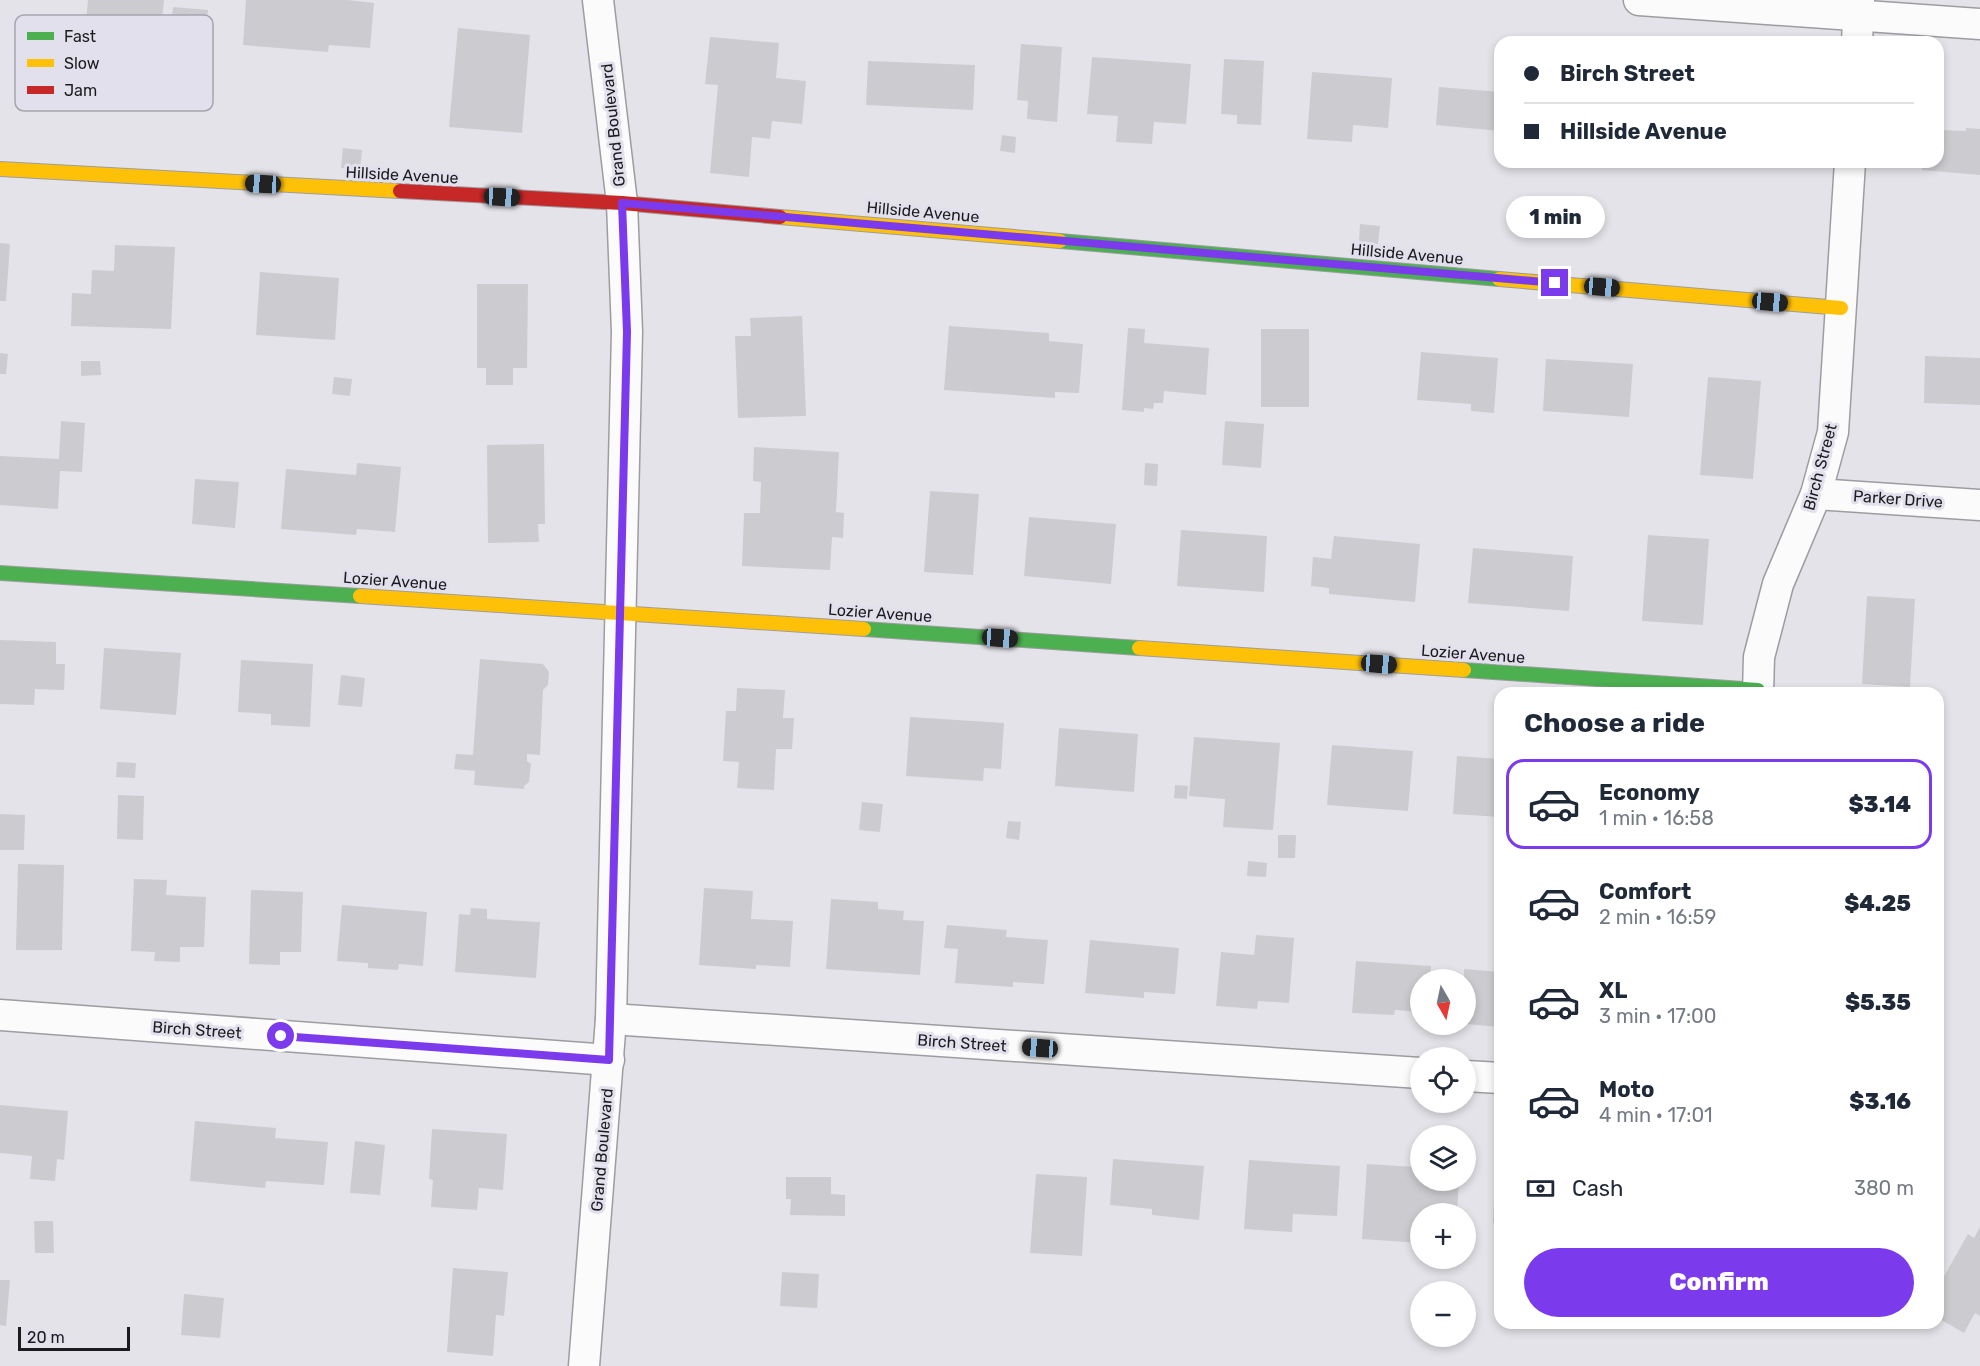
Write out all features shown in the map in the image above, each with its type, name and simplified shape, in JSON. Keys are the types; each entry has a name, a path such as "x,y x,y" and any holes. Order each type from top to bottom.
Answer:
{"street":[{"name":"Grand Boulevard","path":"584,1366 611,1019 627,332 622,203 598,0"},
{"path":"1639,0 1858,19 1980,24"},
{"name":"Birch Street","path":"1758,687 1759,657 1778,584 1816,494 1833,432 1850,168"},
{"name":"Hillside Avenue","path":"0,170 622,203 1841,308"},
{"name":"Parker Drive","path":"1816,494 1980,505"},
{"name":"Lozier Avenue","path":"0,573 620,612 1687,687"},
{"name":"Birch Street","path":"0,1016 609,1060"},
{"name":"Birch Street","path":"611,1019 1410,1072"},
{"path":"1476,1077 1494,1078"}],"building":[{"path":"88,0 164,0 162,15 87,15"},
{"path":"246,0 348,0 374,3 370,48 329,45 328,52 243,45"},
{"path":"173,7 208,10 208,15 172,15"},
{"path":"458,28 530,35 522,133 449,127"},
{"path":"710,37 779,43 776,78 806,81 802,124 772,121 770,139 752,137 749,177 710,173 718,85 705,84"},
{"path":"1021,44 1062,47 1057,122 1027,119 1028,101 1017,100"},
{"path":"1092,57 1191,64 1186,124 1154,122 1152,144 1116,142 1118,116 1087,114"},
{"path":"1224,59 1264,61 1261,125 1237,124 1237,115 1221,114"},
{"path":"868,61 975,65 973,110 866,105"},
{"path":"1312,72 1392,78 1388,128 1353,125 1352,142 1307,139"},
{"path":"1439,87 1494,92 1494,130 1436,125"},
{"path":"1966,128 1980,129 1980,175 1922,170 1922,168 1944,168 1944,130 1966,131"},
{"path":"1002,135 1016,137 1015,153 1000,151"},
{"path":"343,148 362,150 360,170 341,168"},
{"path":"1360,224 1380,226 1378,244 1359,243"},
{"path":"0,243 10,244 6,301 0,301"},
{"path":"115,245 175,247 171,329 71,326 72,293 91,294 92,270 114,271"},
{"path":"260,272 339,278 335,340 256,335"},
{"path":"477,284 528,284 527,368 513,368 513,385 486,385 486,368 477,368"},
{"path":"802,316 806,416 738,418 735,336 751,336 750,318"},
{"path":"949,326 1049,333 1049,341 1083,344 1079,393 1055,392 1055,398 944,390"},
{"path":"1128,328 1145,329 1144,343 1209,348 1206,395 1164,391 1163,403 1154,403 1153,409 1144,408 1144,412 1122,410"},
{"path":"1261,329 1309,329 1309,407 1261,407"},
{"path":"1421,352 1498,358 1494,413 1471,411 1471,404 1417,400"},
{"path":"0,353 8,354 6,374 0,374"},
{"path":"1925,356 1980,358 1980,405 1924,403"},
{"path":"1546,359 1633,364 1629,417 1543,411"},
{"path":"81,361 100,361 101,375 81,376"},
{"path":"334,377 352,379 350,396 332,394"},
{"path":"1708,377 1761,381 1753,479 1700,475"},
{"path":"61,421 85,423 82,472 60,471 58,509 0,505 0,456 59,459"},
{"path":"1225,421 1264,424 1261,468 1222,465"},
{"path":"544,444 545,524 538,524 539,542 488,543 487,445"},
{"path":"754,447 839,452 836,512 844,513 843,538 832,537 830,570 742,566 744,513 760,513 761,482 753,481"},
{"path":"357,463 401,467 395,532 357,529 356,535 281,529 286,469 356,475"},
{"path":"1145,463 1158,464 1157,486 1144,485"},
{"path":"195,479 239,482 235,528 192,524"},
{"path":"930,491 979,494 973,575 924,572"},
{"path":"1029,517 1116,524 1111,584 1024,576"},
{"path":"1181,530 1267,536 1264,592 1177,586"},
{"path":"1648,535 1709,539 1703,625 1642,621"},
{"path":"1334,536 1420,544 1415,602 1329,594 1329,588 1311,586 1313,557 1331,559"},
{"path":"1473,548 1573,556 1569,611 1468,603"},
{"path":"1867,596 1915,599 1910,687 1862,684"},
{"path":"0,640 56,642 56,664 65,664 64,690 35,689 34,705 0,704"},
{"path":"104,648 181,653 176,715 100,709"},
{"path":"480,659 543,664 549,672 548,685 543,690 540,755 527,754 527,761 531,764 529,782 524,789 474,785 475,771 454,769 456,754 473,755"},
{"path":"241,660 313,664 310,727 271,725 271,714 238,712"},
{"path":"341,675 365,678 362,707 338,705"},
{"path":"737,688 785,690 783,718 794,718 792,749 776,749 774,790 737,788 739,762 723,761 726,711 736,711"},
{"path":"910,717 1004,723 1001,769 984,768 983,781 906,776"},
{"path":"1059,728 1138,734 1134,792 1055,786"},
{"path":"1194,737 1280,743 1273,830 1223,827 1225,799 1189,796"},
{"path":"1332,745 1413,751 1408,811 1327,805"},
{"path":"1457,756 1494,759 1494,817 1453,814"},
{"path":"117,762 136,763 135,778 116,777"},
{"path":"1175,785 1188,786 1187,799 1174,798"},
{"path":"118,795 144,796 143,840 117,839"},
{"path":"862,802 883,804 880,832 859,830"},
{"path":"0,814 25,815 24,850 0,850"},
{"path":"1008,821 1021,822 1019,840 1006,838"},
{"path":"1278,835 1296,835 1295,858 1278,858"},
{"path":"1248,861 1267,863 1266,877 1247,876"},
{"path":"18,864 64,865 62,950 16,950"},
{"path":"134,879 167,880 166,895 206,897 204,947 180,947 180,962 154,961 155,952 131,951"},
{"path":"704,888 753,891 751,919 793,921 790,967 756,965 756,969 699,965"},
{"path":"251,890 303,892 301,952 280,952 280,965 249,964"},
{"path":"831,899 878,902 878,909 904,911 903,920 924,921 920,975 826,969"},
{"path":"342,905 427,912 423,966 399,964 398,970 368,968 368,963 337,961"},
{"path":"471,908 487,909 487,919 540,922 536,978 455,972 459,914 470,915"},
{"path":"947,925 1007,930 1006,937 1048,940 1044,984 1013,982 1013,987 955,983 958,949 944,948"},
{"path":"1256,935 1294,938 1289,1003 1258,1001 1257,1009 1216,1006 1221,952 1254,955"},
{"path":"1090,940 1179,948 1175,994 1144,992 1144,998 1085,993"},
{"path":"1356,961 1431,966 1431,969 1410,969 1410,1011 1395,1010 1394,1015 1352,1013"},
{"path":"1476,970 1494,972 1494,1026 1476,1025"},
{"path":"0,1105 68,1111 64,1160 57,1159 55,1181 30,1179 32,1156 0,1153"},
{"path":"195,1121 276,1128 275,1138 328,1142 324,1185 266,1181 265,1188 190,1181"},
{"path":"432,1129 507,1134 503,1190 479,1188 477,1210 431,1207 433,1180 429,1179"},
{"path":"355,1141 385,1145 380,1195 350,1193"},
{"path":"1113,1159 1204,1166 1199,1220 1152,1215 1152,1209 1110,1205"},
{"path":"1249,1160 1340,1166 1337,1216 1293,1214 1292,1232 1244,1229"},
{"path":"1367,1164 1410,1167 1410,1191 1458,1191 1458,1203 1410,1203 1410,1242 1362,1239"},
{"path":"1036,1174 1087,1177 1082,1256 1030,1253"},
{"path":"786,1177 831,1177 831,1194 845,1195 845,1216 790,1215 791,1199 786,1199"},
{"path":"34,1221 53,1221 54,1253 35,1253"},
{"path":"1980,1227 1980,1316 1975,1313 1964,1333 1944,1321 1944,1276 1968,1234 1974,1238"},
{"path":"453,1268 508,1272 504,1316 496,1315 493,1356 447,1352"},
{"path":"782,1272 819,1274 817,1308 780,1306"},
{"path":"0,1280 10,1280 6,1326 0,1325"},
{"path":"184,1294 224,1298 220,1338 181,1335"}],"traffic: fast":[{"path":"1060,241 1499,279"},
{"path":"0,573 360,596"},
{"path":"864,629 1139,648"},
{"path":"1464,670 1714,687"}],"traffic: slow":[{"path":"0,169 400,191"},
{"path":"780,217 1060,241"},
{"path":"1499,279 1841,308"},
{"path":"360,596 864,629"},
{"path":"1139,648 1464,670"}],"traffic: jam":[{"path":"400,191 622,203 780,217"}],"route":[{"path":"281,1036 609,1060 627,332 622,203 1555,283"}]}
